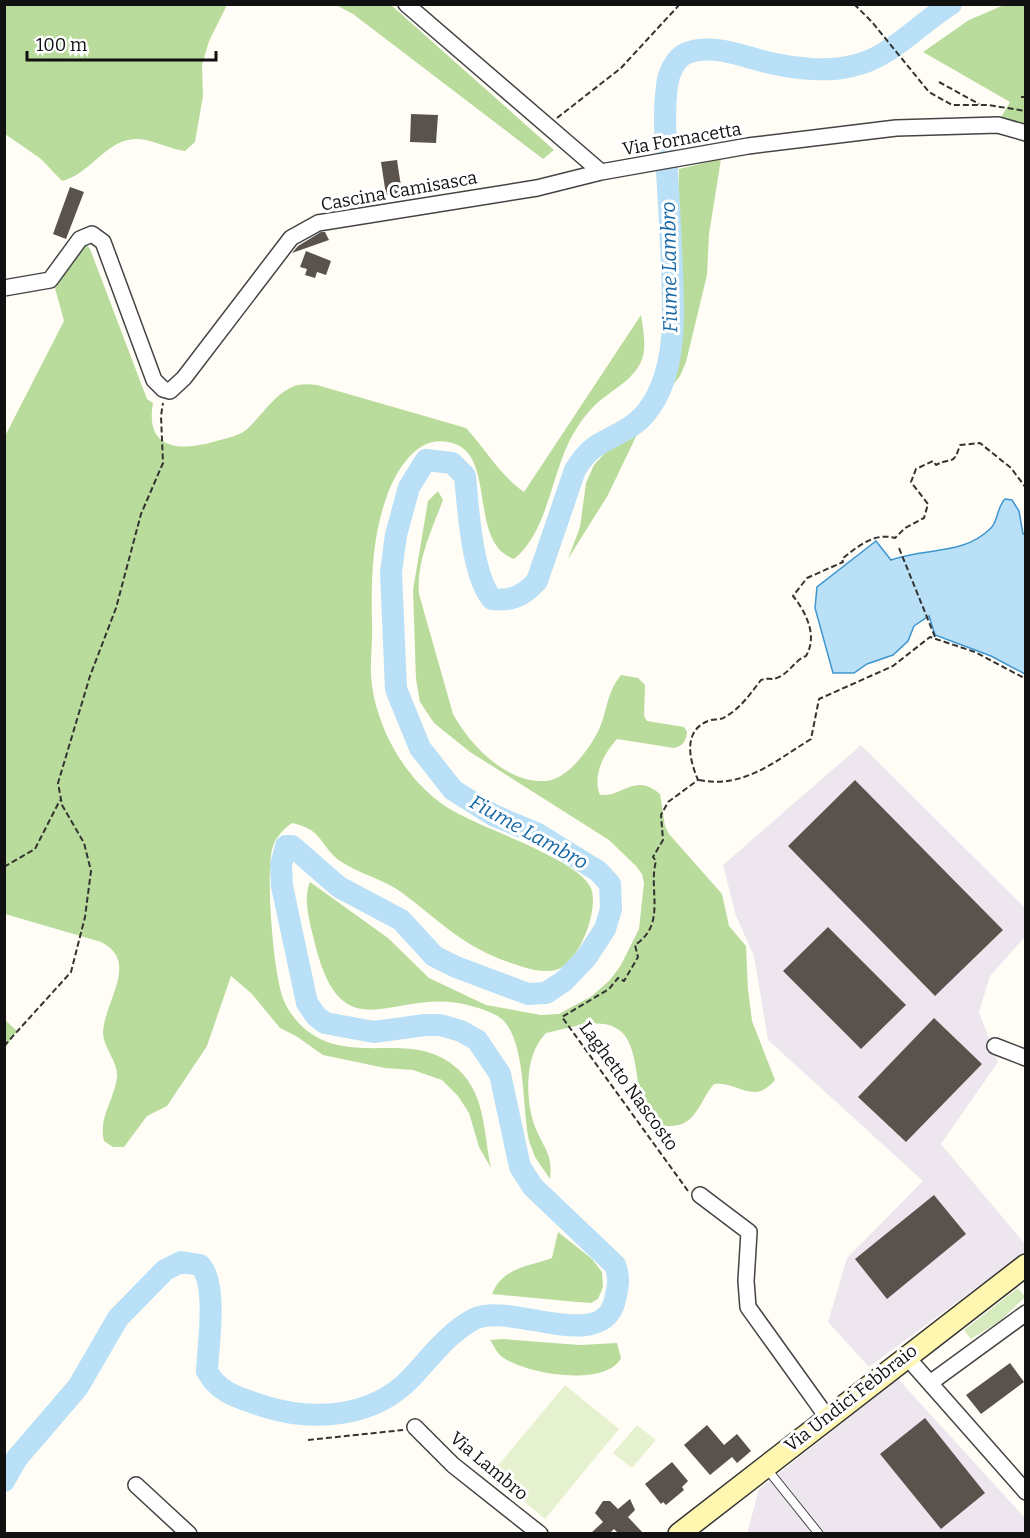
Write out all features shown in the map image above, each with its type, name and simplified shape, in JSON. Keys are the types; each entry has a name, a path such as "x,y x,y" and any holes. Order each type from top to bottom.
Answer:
{"street":[{"name":"Via Fornacetta","path":"406,4 601,172 748,146 896,128 998,125 1026,133"},
{"name":"Cascina Camisasca","path":"170,391 184,378 291,238 318,223 537,188 601,172"},
{"path":"4,288 50,280 80,238 92,234 103,242 154,380 163,389 170,391"},
{"path":"995,1046 1026,1058"},
{"path":"694,1193 749,1232 746,1281 748,1307 827,1417"},
{"name":"Via Undici Febbraio","path":"679,1533 1026,1265"},
{"path":"930,1383 1026,1312"},
{"path":"906,1356 1026,1492"},
{"name":"Via Lambro","path":"415,1427 453,1465 540,1533"},
{"path":"136,1485 189,1533"}],"lane":[{"path":"764,1466 819,1533"}],"path":[{"path":"547,124 621,68 680,4"},
{"path":"854,4 929,92 952,105 980,104 1026,111"},
{"path":"939,82 980,104"},
{"path":"1021,97 1026,97"},
{"path":"4,1046 59,988 71,972 85,917 92,871 84,843 60,800 58,783 72,732 116,608 141,514 163,463 161,416 163,401 170,391"},
{"path":"1026,488 1011,468 980,443 960,445 958,455 951,462 936,465 933,461 916,469 911,482 927,504 924,518 905,528 895,538 887,536 865,542 842,559 843,562 807,578 794,596 807,617 811,645 809,650 780,677 761,680 754,692 726,717 710,721 698,728 689,745 691,762 698,780 711,783 751,777 811,739 819,699 837,689 893,666 916,650 922,642 935,638 975,652 1026,679"},
{"path":"899,548 935,638"},
{"name":"Laghetto Nascosto","path":"694,1193 562,1017 609,989 618,978 624,981 638,957 635,945 645,937 654,920 656,892 651,879 656,861 653,857 663,840 661,815 673,796 698,780"},
{"path":"4,867 34,849 60,800"},
{"path":"308,1440 397,1432 415,1427"}],"shaded area":[{"path":"861,745 1025,908 1025,937 990,976 979,1012 998,1062 941,1144 1025,1244 1025,1252 869,1367 828,1322 847,1258 923,1181 768,1040 754,956 736,916 723,865"},
{"path":"898,1379 1025,1518 1025,1533 747,1534 759,1489"}],"green space":[{"path":"4,5 227,5 209,41 202,65 203,96 195,142 185,151 145,140 128,140 108,150 82,171 62,181 41,159 5,134"},
{"path":"336,5 391,5 554,150 543,159 353,14"},
{"path":"1004,5 1025,5 1025,126 1000,119 1010,102 923,52 969,20"},
{"path":"721,159 709,234 707,275 686,362 680,376 641,426 608,495 568,559 580,527 586,483 594,465 661,391 677,361 683,312 678,227 679,169"},
{"path":"78,240 84,242 90,249 147,399 153,403 152,419 155,431 161,440 181,446 194,446 234,436 246,430 283,392 293,386 317,385 466,428 500,470 524,492 641,315 644,346 640,364 629,378 595,405 576,429 563,456 539,525 524,549 514,559 499,549 491,535 485,517 479,478 473,461 464,449 448,442 437,441 418,449 403,464 397,474 383,509 374,557 371,678 376,704 390,741 411,775 439,802 469,819 567,865 590,886 593,907 590,920 586,934 573,957 565,966 556,970 541,971 517,965 482,951 455,934 401,892 342,862 318,836 301,825 292,823 288,826 278,837 272,851 270,887 274,951 280,988 291,1014 306,1030 325,1041 357,1048 423,1051 438,1056 453,1065 472,1086 477,1099 491,1168 479,1147 469,1113 458,1096 442,1080 413,1070 385,1068 323,1055 280,1028 251,993 231,976 207,1046 167,1106 147,1116 124,1147 113,1147 104,1141 103,1125 117,1072 103,1034 117,984 118,960 113,950 101,942 5,914 4,438 64,321 55,288"},
{"path":"438,491 443,500 422,558 419,594 453,714 479,749 503,769 531,780 545,781 553,780 567,771 586,751 599,729 609,698 621,675 638,678 645,685 644,716 647,721 684,727 687,732 685,740 680,746 674,748 617,739 601,765 597,780 598,788 600,795 608,795 636,785 643,785 660,794 665,826 669,834 722,894 729,926 746,946 752,1021 775,1080 767,1088 752,1092 723,1084 714,1084 691,1118 681,1124 670,1126 656,1123 647,1114 641,1100 632,1050 625,1036 614,1027 598,1024 580,1025 546,1033 539,1042 530,1065 528,1091 535,1127 549,1157 550,1179 535,1157 529,1141 520,1061 511,1032 504,1021 480,1008 444,1002 375,1009 357,1008 341,999 327,978 315,944 308,913 307,897 310,882 388,938 429,978 486,1005 541,1015 559,1014 592,996 610,980 621,965 639,929 644,883 642,874 636,866 609,840 470,752 434,723 420,702 416,679 413,590 428,501"},
{"path":"4,1019 17,1031 5,1048 4,1048"},
{"path":"558,1232 592,1259 602,1272 603,1287 598,1299 591,1303 492,1294 509,1273 552,1258"},
{"path":"1018,1288 1025,1297 1000,1321 971,1339 964,1330"},
{"path":"490,1340 580,1345 617,1343 621,1358 612,1367 599,1373 564,1375 545,1372 527,1368 501,1356"},
{"path":"565,1385 619,1429 545,1519 491,1474"},
{"path":"637,1425 656,1440 632,1468 613,1453"}],"water":[{"path":"1005,499 1012,500 1019,511 1023,534 1025,534 1025,674 991,656 935,635 929,616 914,626 908,641 893,655 867,664 854,673 833,673 815,608 817,587 876,541 891,560 968,543 991,528"}],"building":[{"path":"411,114 438,115 436,143 410,142"},
{"path":"397,160 402,193 386,195 381,162"},
{"path":"70,187 84,192 66,239 53,234"},
{"path":"321,232 325,232 329,240 292,253 298,246"},
{"path":"306,251 331,261 326,275 317,272 315,278 305,275 307,269 300,267"},
{"path":"855,780 1003,930 935,996 788,846"},
{"path":"828,927 906,1005 861,1049 783,971"},
{"path":"934,1018 982,1064 906,1142 858,1097"},
{"path":"934,1195 966,1234 887,1299 855,1259"},
{"path":"1010,1363 1024,1382 981,1414 966,1395"},
{"path":"925,1418 985,1493 941,1529 880,1454"},
{"path":"707,1425 724,1445 737,1434 751,1451 737,1463 732,1457 710,1475 684,1445"},
{"path":"672,1462 688,1481 682,1487 684,1490 666,1505 663,1502 661,1504 645,1484"},
{"path":"630,1499 635,1510 628,1517 643,1533 618,1533 614,1529 610,1533 591,1533 603,1522 595,1513 603,1501 610,1501 618,1509"}],"waterway":[{"path":"932,4 940,12"},
{"name":"Fiume Lambro","path":"4,1481 17,1458 78,1387 118,1318 165,1270 181,1262 200,1265 206,1274 211,1315 207,1371 212,1379 224,1390 238,1397 263,1406 302,1414 342,1413 379,1402 411,1378 448,1338 474,1319 490,1315 509,1316 574,1325 593,1324 607,1316 617,1290 618,1278 615,1265 533,1187 520,1167 500,1074 477,1040 461,1031 440,1025 374,1032 325,1023 316,1016 307,1003 282,886 281,865 286,846 292,846 339,887 401,920 434,956 456,967 528,994 546,993 564,981 586,958 605,929 611,909 610,884 598,871 538,834 493,815 453,790 420,748 396,689 391,572 396,535 409,487 426,460 452,463 465,476 475,558 485,588 492,599 512,598 532,586 537,581 575,470 593,448 642,418 659,393 664,378 673,332 665,108 668,81 676,62 687,53 708,49 803,68 834,69 852,66 866,62 892,48 951,4"}]}
